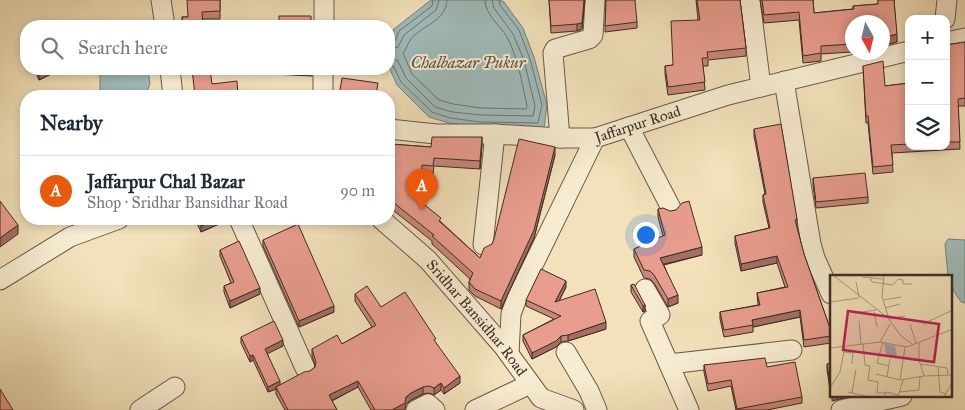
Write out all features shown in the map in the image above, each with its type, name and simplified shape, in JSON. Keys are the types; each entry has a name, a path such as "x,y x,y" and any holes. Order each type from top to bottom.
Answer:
{"street":[{"path":"161,0 164,20"},
{"path":"324,0 324,20"},
{"path":"560,138 553,53 555,49 589,39 593,34 595,0"},
{"path":"750,0 761,87"},
{"path":"945,15 947,0"},
{"path":"950,41 965,38"},
{"name":"Jaffarpur Road","path":"509,354 511,314 517,298 595,138 728,94 905,52"},
{"path":"171,75 172,90"},
{"path":"323,75 323,90"},
{"path":"784,81 811,244 830,292"},
{"path":"629,126 671,208"},
{"path":"395,130 436,134 595,138"},
{"path":"484,245 495,134"},
{"path":"0,280 70,237 103,225"},
{"path":"242,225 304,368"},
{"name":"Sridhar Bansidhar Road","path":"388,225 428,260 509,354 540,397"},
{"path":"645,289 660,315 650,321 689,410"},
{"path":"669,364 792,350"},
{"path":"566,352 589,391 597,410"},
{"path":"140,410 175,387"},
{"path":"475,410 540,397 574,410"},
{"path":"841,410 893,398"},
{"path":"416,410 428,404 435,410"}],"water":[{"name":"Chalbazar Pukur","path":"431,0 500,0 504,2 523,28 534,57 547,105 544,128 480,127 449,123 429,117 397,85 393,75 395,75 395,28"},
{"path":"100,75 149,75 150,84 148,90 100,90"},
{"path":"948,239 965,240 965,303 961,302 952,288 952,275 948,275 945,244"}],"building":[{"path":"187,0 220,0 220,11 202,12 203,20 182,20 182,17 188,17"},
{"path":"549,0 584,0 582,23 551,26"},
{"path":"606,0 635,0 637,22 605,26"},
{"path":"697,0 740,0 746,48 707,52 708,58 702,58 705,82 668,87 665,66 673,65 671,21 700,20"},
{"path":"762,0 813,0 814,13 854,9 853,6 878,4 878,0 894,0 897,34 890,36 890,15 845,15 845,44 821,46 821,53 803,56 799,12 764,15"},
{"path":"279,16 311,16 311,20 279,20"},
{"path":"965,42 965,98 958,99 960,142 950,142 950,44"},
{"path":"883,61 885,86 905,84 905,144 891,145 893,165 873,167 868,116 866,116 863,66"},
{"path":"193,75 211,75 212,84 237,81 238,90 194,90"},
{"path":"342,78 378,83 377,90 340,90"},
{"path":"781,124 797,219 795,220 804,254 830,328 830,336 804,340 800,310 752,320 753,325 724,330 720,312 760,305 757,293 788,287 777,256 741,264 735,236 770,228 763,195 766,194 754,129"},
{"path":"432,137 482,137 480,161 434,158 433,166 422,165 420,194 424,197 420,201 441,218 439,221 480,258 484,248 492,244 494,239 519,139 555,147 534,230 501,301 475,289 469,282 473,273 432,236 434,235 395,204 395,144 431,147"},
{"path":"865,173 868,197 816,202 813,178"},
{"path":"0,201 18,225 0,238"},
{"path":"689,201 702,247 660,258 678,295 668,299 654,275 650,271 644,270 634,249 665,235 658,209 676,210 682,203"},
{"path":"298,225 334,306 299,321 263,240"},
{"path":"239,241 260,288 230,301 224,286 234,282 220,250"},
{"path":"541,269 566,281 555,302 595,289 606,322 561,336 556,341 532,353 523,335 561,316 526,300"},
{"path":"634,284 645,305 643,306 631,285"},
{"path":"367,286 381,307 405,292 436,339 434,340 460,376 444,388 441,383 434,388 429,386 423,387 411,393 406,397 405,403 392,410 375,410 358,381 329,395 337,410 288,410 276,387 315,367 316,362 312,349 337,335 342,344 376,325 355,294"},
{"path":"274,321 283,340 265,349 280,381 268,387 253,355 250,356 241,337"},
{"path":"765,358 767,367 795,362 802,397 737,409 731,380 708,384 704,365"},
{"path":"830,363 830,384 827,364"},
{"path":"0,389 13,410 0,410"}],"place":[{"name":"Jaffarpur Chal Bazar","path":"422,210"}]}
